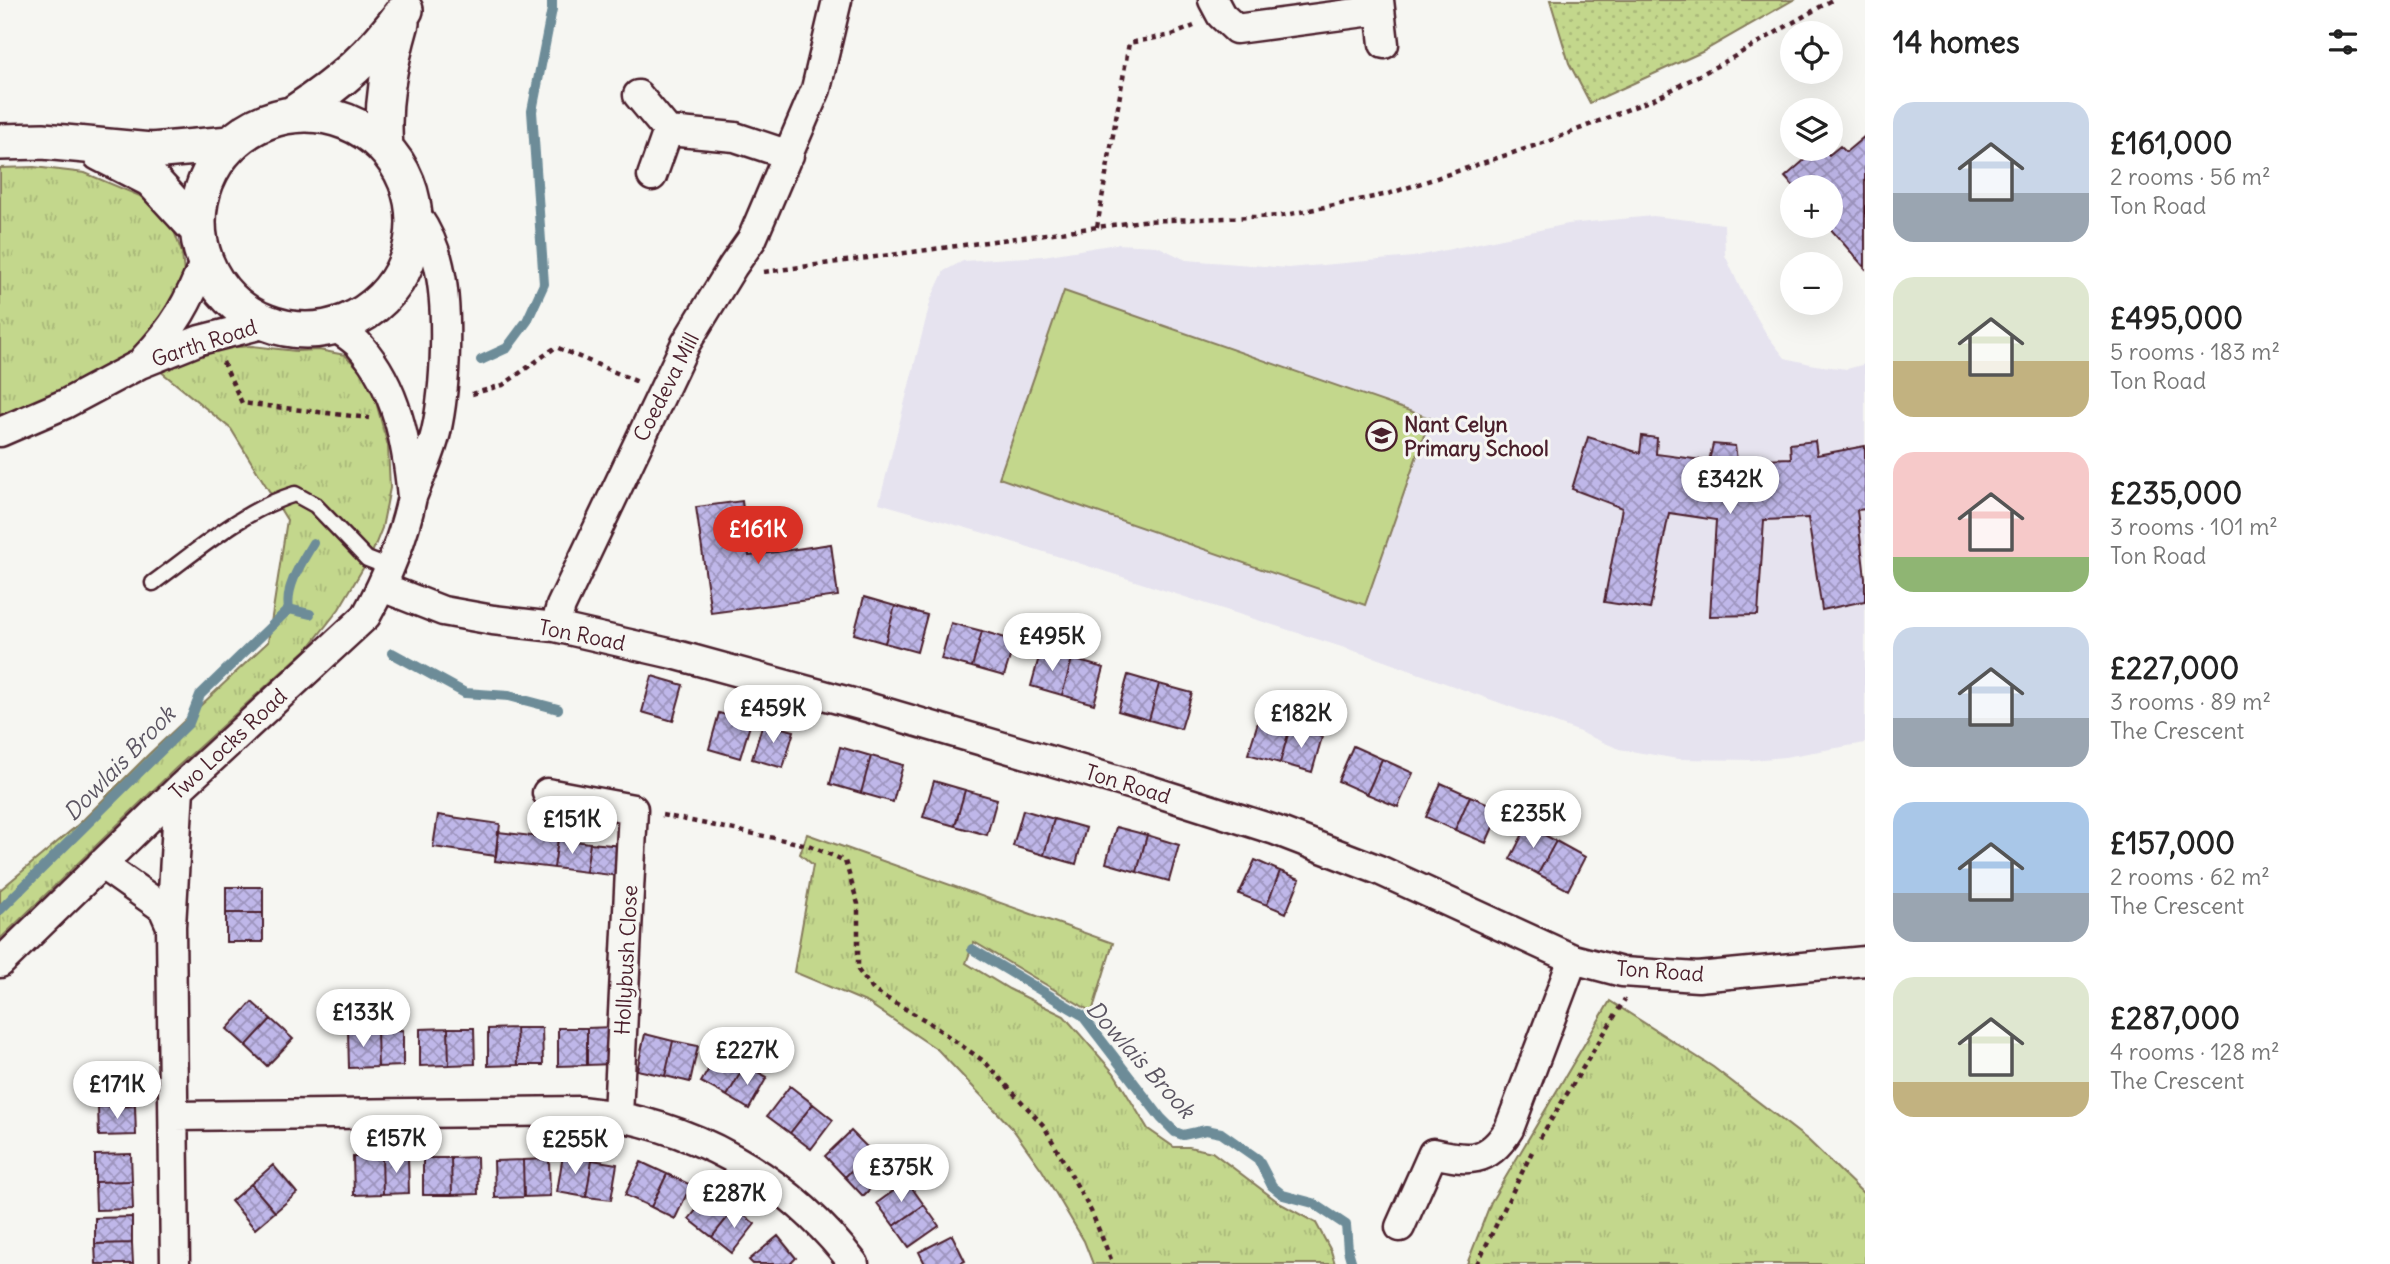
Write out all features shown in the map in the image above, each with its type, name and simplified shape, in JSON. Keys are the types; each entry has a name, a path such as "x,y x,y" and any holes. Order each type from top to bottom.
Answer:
{"street":[{"name":"Coedeva Mill","path":"555,627 561,606 686,343 752,239 816,89 837,0"},
{"path":"293,114 332,116 354,124 373,136 402,170 411,191 415,213 409,258 399,279 385,297 368,312 348,323 303,331 267,323 240,308 223,293 211,274 201,245 199,208 204,186 214,165 230,145 245,132 265,122 293,114 320,97 364,61 386,37 407,5"},
{"path":"385,147 382,121 386,84 407,5"},
{"path":"1217,8 1236,29 1379,5 1384,44"},
{"path":"638,95 668,131 735,137 789,155"},
{"path":"652,176 668,131"},
{"path":"0,142 43,141 151,151 230,145"},
{"path":"81,144 151,179 201,245"},
{"name":"Two Locks Road","path":"0,963 179,789 366,616 386,578 404,532 412,497 436,433 443,382 444,315 439,266 426,229 415,213"},
{"name":"Garth Road","path":"140,364 164,339 186,307 201,245"},
{"name":"Garth Road","path":"0,432 65,404 140,364 200,340 267,323"},
{"name":"Two Locks Road","path":"334,326 359,345 386,388 400,422 408,455 412,497"},
{"name":"Ton Road","path":"386,578 443,611 555,627 673,654 860,705 1143,788 1275,830 1379,870 1573,959 1622,972 1698,977 1865,961"},
{"path":"175,1264 171,926 179,789"},
{"path":"547,793 633,809"},
{"name":"Hollybush Close","path":"618,1115 633,809"},
{"path":"101,864 163,908 171,926"},
{"path":"1401,1227 1433,1153 1475,1159 1492,1151 1501,1142 1509,1129 1573,959"},
{"path":"175,1116 580,1111 618,1115 701,1142 762,1175 820,1222 854,1264"}],"lane":[{"path":"153,583 228,529 279,499 295,494 315,505 386,578"}],"path":[{"path":"733,266 755,273 1142,221 1282,216 1388,194 1552,140 1656,98 1832,0"},
{"path":"1097,227 1129,43 1172,35 1217,8"},
{"path":"212,338 242,403 400,422"},
{"path":"440,401 503,385 556,347 662,392"},
{"path":"633,809 807,845 845,862 858,904 858,970 874,991 925,1020 985,1062 1044,1126 1091,1211 1113,1264"},
{"path":"1477,1264 1536,1144 1641,973"}],"shaded area":[{"name":"Nant Celyn Primary School","path":"1653,216 1724,224 1725,255 1741,290 1767,335 1785,358 1847,369 1865,364 1865,743 1752,760 1678,759 1619,749 1575,730 1373,657 991,535 879,503 931,299 944,271 963,261 1043,256 1116,244 1157,246 1186,260 1288,268 1413,257 1568,224"}],"green space":[{"path":"1550,0 1793,0 1702,52 1590,103 1569,63"},
{"path":"34,167 85,173 140,196 174,231 182,253 184,274 160,327 132,359 0,423 0,168"},
{"path":"1064,291 1430,418 1365,605 999,478"},
{"path":"252,346 296,351 319,350 345,355 359,369 373,391 388,446 390,488 382,528 372,553 339,609 309,647 175,769 0,939 0,890 80,823 268,642 287,520 231,429 159,370 208,349"},
{"path":"807,834 1113,943 1092,1012 974,942 966,963 1009,989 1064,1016 1114,1073 1148,1129 1174,1147 1212,1152 1281,1204 1316,1223 1335,1264 1093,1264 1084,1241 1042,1170 1012,1128 938,1050 868,1003 794,972 813,865 800,854"},
{"path":"1610,1001 1713,1067 1808,1140 1865,1195 1865,1264 1467,1264 1491,1202"}],"building":[{"path":"1865,136 1865,268 1839,238 1843,238 1843,175 1787,175 1803,161 1843,161 1843,149 1846,152"},
{"path":"1642,436 1657,438 1656,454 1709,461 1713,444 1735,446 1737,460 1791,458 1790,444 1815,441 1817,455 1865,446 1865,509 1857,510 1865,601 1822,610 1808,518 1764,520 1758,615 1710,616 1716,520 1669,513 1650,609 1604,602 1622,508 1572,489 1588,437 1640,453"},
{"path":"742,501 749,556 831,544 838,596 711,613 696,507"},
{"path":"864,597 895,606 885,643 854,634"},
{"path":"895,606 927,615 917,652 885,643"},
{"path":"951,623 982,631 972,667 941,659"},
{"path":"982,631 1015,641 1004,676 972,667"},
{"path":"1041,650 1072,659 1062,695 1031,686"},
{"path":"1072,659 1104,668 1094,704 1062,695"},
{"path":"1128,675 1159,684 1149,720 1118,711"},
{"path":"652,676 683,685 673,721 642,712"},
{"path":"1159,684 1192,693 1181,729 1149,720"},
{"path":"719,713 751,722 740,758 709,749"},
{"path":"1259,719 1290,727 1280,763 1248,754"},
{"path":"763,723 794,731 783,768 752,759"},
{"path":"1290,727 1322,737 1312,772 1280,763"},
{"path":"1353,746 1382,759 1367,794 1338,781"},
{"path":"840,747 871,756 861,793 830,784"},
{"path":"871,756 903,765 893,802 861,793"},
{"path":"1382,759 1413,773 1398,807 1367,794"},
{"path":"934,781 965,790 955,826 923,817"},
{"path":"1441,783 1470,796 1455,830 1426,817"},
{"path":"965,790 997,799 987,835 955,826"},
{"path":"1470,796 1501,809 1486,843 1455,830"},
{"path":"1023,810 1054,819 1044,855 1013,846"},
{"path":"438,815 500,824 496,856 433,847"},
{"path":"1054,819 1086,828 1076,864 1044,855"},
{"path":"1527,826 1556,841 1538,874 1510,859"},
{"path":"1116,827 1147,835 1137,872 1106,863"},
{"path":"498,832 558,839 554,868 495,861"},
{"path":"1147,835 1179,845 1169,881 1137,872"},
{"path":"558,839 590,843 586,872 554,868"},
{"path":"1556,841 1585,857 1568,890 1538,874"},
{"path":"590,843 622,846 619,876 586,872"},
{"path":"1255,860 1280,871 1267,905 1239,894"},
{"path":"1280,871 1300,879 1286,913 1267,905"},
{"path":"226,887 263,887 263,913 226,913"},
{"path":"226,913 263,913 263,942 226,942"},
{"path":"252,1002 271,1019 246,1046 227,1029"},
{"path":"271,1019 293,1039 267,1066 246,1046"},
{"path":"612,1027 613,1064 587,1065 587,1028"},
{"path":"448,1028 449,1065 420,1066 420,1029"},
{"path":"448,1028 474,1028 475,1064 449,1065"},
{"path":"516,1028 518,1065 488,1066 488,1029"},
{"path":"516,1028 542,1028 543,1065 518,1065"},
{"path":"558,1028 587,1028 587,1065 558,1066"},
{"path":"403,1030 403,1066 378,1067 377,1031"},
{"path":"348,1031 377,1031 378,1067 349,1068"},
{"path":"645,1034 673,1041 665,1076 637,1070"},
{"path":"673,1041 698,1046 690,1082 665,1076"},
{"path":"720,1050 745,1065 727,1096 701,1082"},
{"path":"745,1065 767,1077 749,1109 727,1096"},
{"path":"135,1080 135,1106 98,1107 98,1081"},
{"path":"790,1086 813,1104 790,1133 767,1116"},
{"path":"813,1104 833,1120 811,1149 790,1133"},
{"path":"135,1106 136,1135 99,1136 98,1107"},
{"path":"851,1131 871,1151 845,1177 825,1156"},
{"path":"871,1151 890,1170 863,1196 845,1177"},
{"path":"131,1154 132,1181 95,1182 95,1155"},
{"path":"563,1155 592,1160 586,1197 557,1192"},
{"path":"408,1156 409,1193 383,1194 382,1157"},
{"path":"353,1157 382,1157 383,1194 354,1195"},
{"path":"477,1157 478,1194 452,1195 451,1158"},
{"path":"423,1158 451,1158 452,1195 423,1195"},
{"path":"549,1159 550,1196 524,1197 523,1160"},
{"path":"523,1160 524,1197 495,1198 494,1161"},
{"path":"592,1160 617,1164 611,1200 586,1197"},
{"path":"641,1162 667,1174 651,1207 625,1195"},
{"path":"273,1165 297,1193 275,1212 251,1184"},
{"path":"667,1174 691,1185 675,1219 651,1207"},
{"path":"132,1181 133,1209 96,1210 95,1182"},
{"path":"907,1181 924,1205 894,1226 877,1203"},
{"path":"251,1184 275,1212 255,1229 231,1201"},
{"path":"712,1190 735,1208 712,1237 689,1219"},
{"path":"924,1205 939,1226 909,1247 894,1226"},
{"path":"735,1208 755,1224 732,1253 712,1237"},
{"path":"132,1217 132,1243 95,1244 95,1218"},
{"path":"952,1235 965,1261 959,1264 925,1264 919,1252"},
{"path":"778,1236 796,1258 790,1264 753,1264 749,1260"},
{"path":"132,1243 133,1264 96,1264 95,1244"}],"waterway":[{"path":"481,360 507,348 527,321 544,284 532,111 552,0"},
{"name":"Dowlais Brook","path":"0,910 189,723 200,695 289,609 292,583 313,543"},
{"name":"Dowlais Brook","path":"289,609 310,614"},
{"name":"Dowlais Brook","path":"392,653 465,693 509,696 558,709"},
{"name":"Dowlais Brook","path":"972,949 1082,1015 1161,1118 1175,1132 1183,1135 1206,1130 1221,1133 1258,1159 1272,1186 1283,1195 1313,1203 1346,1225 1352,1264"}],"place":[{"name":"Nant Celyn Primary School","path":"1381,436"}]}
